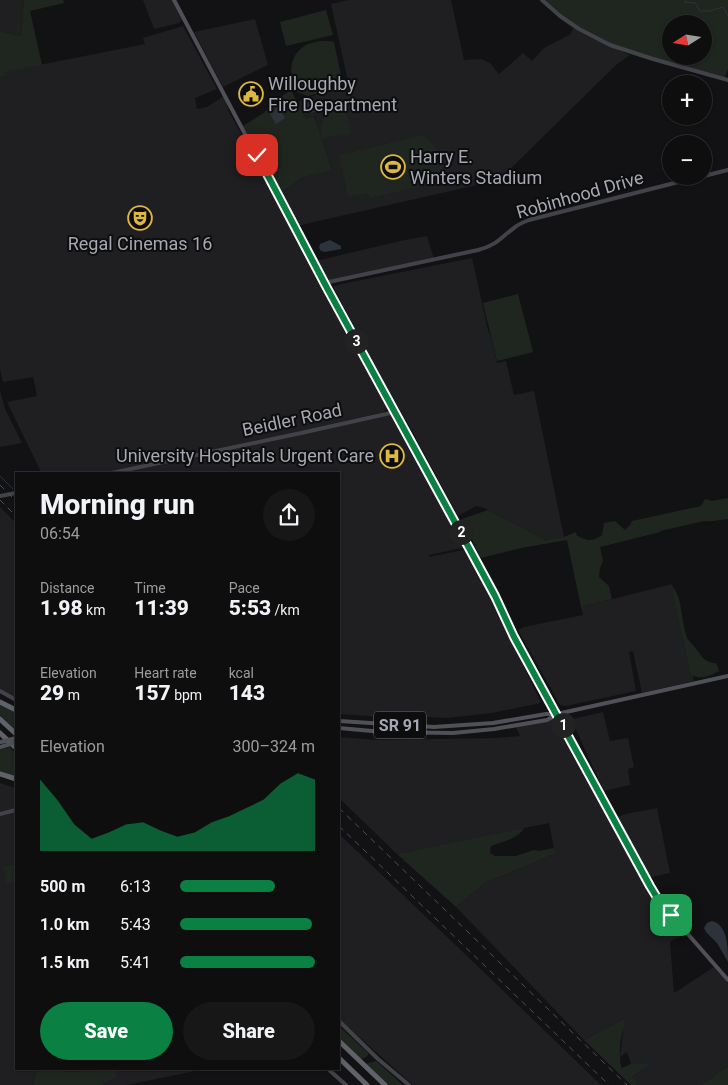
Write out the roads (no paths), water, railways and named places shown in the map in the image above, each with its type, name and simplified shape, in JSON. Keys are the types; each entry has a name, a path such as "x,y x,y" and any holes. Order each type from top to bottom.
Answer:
{"highway":[{"path":"0,702 15,710"},
{"path":"0,719 15,735"},
{"path":"0,733 15,747"},
{"path":"0,774 15,780"},
{"path":"340,1042 385,1085"},
{"path":"340,1059 368,1085"}],"main road":[{"path":"174,0 324,283 495,596 514,637 655,895 728,980"},
{"name":"SR 91","path":"340,721 434,727 493,723 546,714 557,714 728,676"},
{"name":"SR 91","path":"340,728 383,732 453,733 494,729 547,720 557,714"},
{"path":"0,742 15,736"},
{"path":"0,747 15,743"}],"street":[{"path":"542,0 579,29 610,45 728,80"},
{"name":"Robinhood Drive","path":"712,174 728,170"},
{"name":"Robinhood Drive","path":"324,283 488,248 498,242 513,228 529,220 667,185"},
{"name":"Beidler Road","path":"116,472 395,412"},
{"path":"0,496 15,493"},
{"path":"0,691 15,699"},
{"path":"0,814 15,810"},
{"path":"340,1022 378,1059 409,1085"},
{"path":"329,1070 346,1085"}],"waterway":[{"path":"686,0 685,2 695,3 700,11 710,11 723,7 728,16"},
{"path":"0,476 13,489"}],"railway":[{"path":"0,485 15,500"},
{"path":"0,500 15,515"},
{"path":"340,809 627,1085"},
{"path":"340,827 609,1085"}],"place":[{"name":"Willoughby Fire Department","path":"251,94"},
{"name":"Harry E. Winters Stadium","path":"393,167"},
{"name":"Regal Cinemas 16","path":"140,218"},
{"name":"University Hospitals Urgent Care","path":"392,456"}]}
